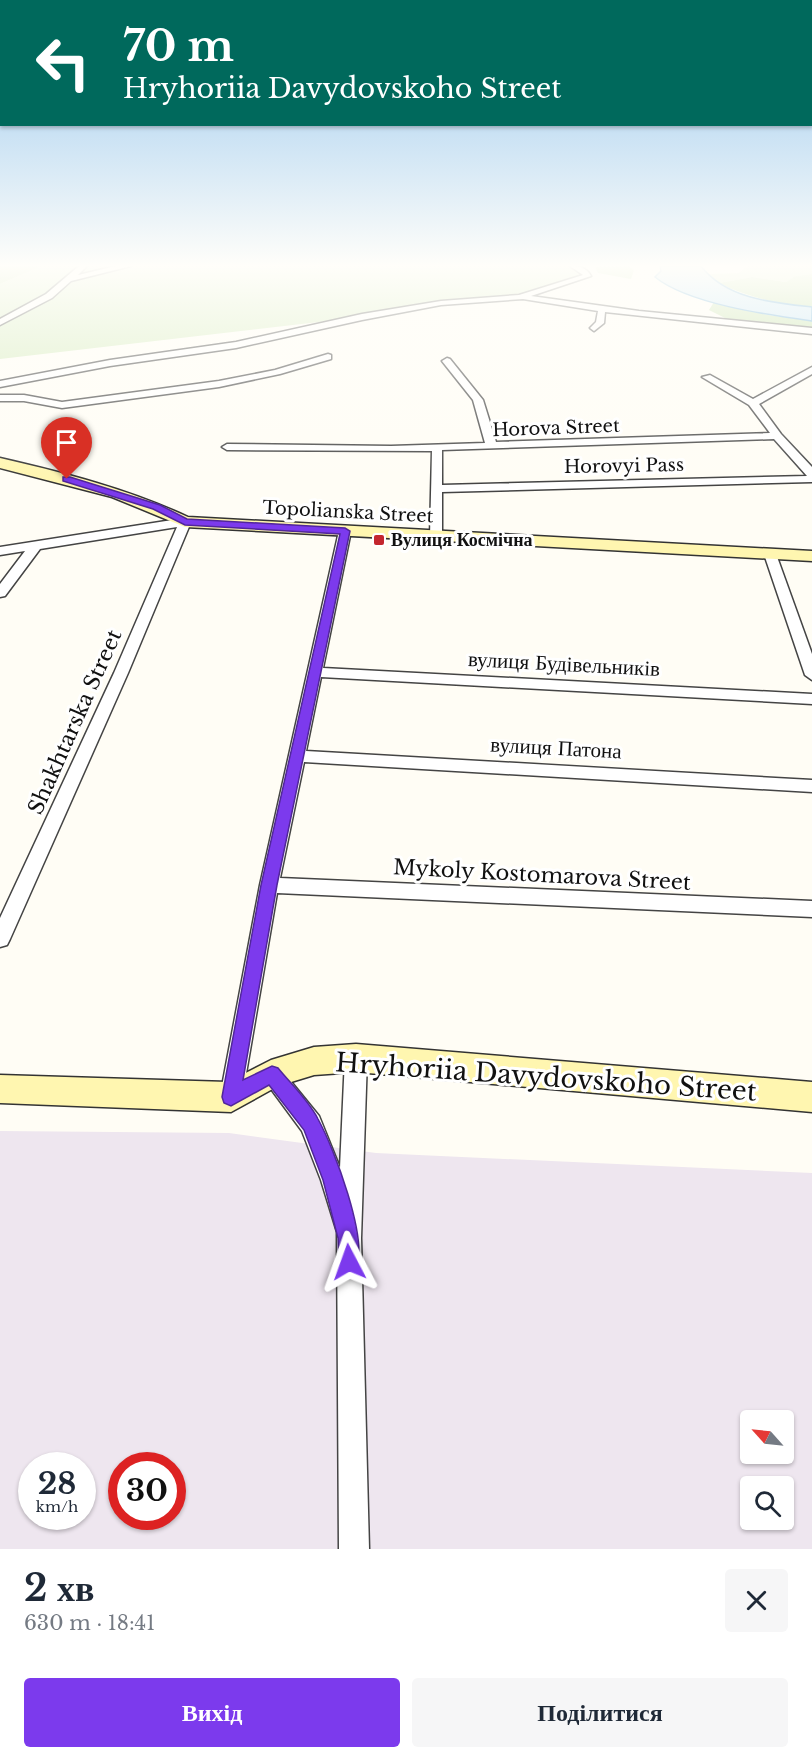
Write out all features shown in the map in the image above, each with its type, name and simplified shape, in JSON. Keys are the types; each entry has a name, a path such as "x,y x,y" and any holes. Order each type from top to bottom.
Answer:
{"street":[{"path":"0,384 110,363 236,345 266,338"},
{"path":"0,398 24,398 62,405 219,384 277,372 328,357"},
{"path":"447,361 478,400 492,447"},
{"path":"753,403 812,370"},
{"path":"706,376 753,403 777,436 812,474"},
{"name":"Horova Street","path":"227,447 492,447 777,436"},
{"path":"436,536 437,448"},
{"name":"Topolianska Street","path":"0,463 89,485 156,507 185,522 812,556"},
{"name":"Horovyi Pass","path":"437,489 812,479"},
{"path":"0,551 185,522"},
{"name":"Shakhtarska Street","path":"0,939 121,673 185,522"},
{"path":"0,1089 231,1097 269,885 345,531"},
{"path":"0,593 36,545"},
{"path":"770,555 812,675"},
{"path":"795,626 812,627"},
{"name":"вулиця Будівельників","path":"313,672 812,699"},
{"name":"вулиця Патона","path":"298,756 812,786"},
{"name":"Mykoly Kostomarova Street","path":"269,885 812,909"},
{"path":"354,1549 349,1238 356,1058"},
{"name":"Hryhoriia Davydovskoho Street","path":"231,1097 272,1074 314,1061 356,1058 812,1097"},
{"path":"272,1074 311,1124 333,1180 349,1238"}],"shaded area":[{"path":"0,1131 229,1133 376,1153 812,1173 812,1549 0,1549"}],"green space":[{"path":"0,338 179,338 0,359"}],"place":[{"name":"Вулиця Космічна","path":"379,540"}],"route":[{"path":"67,479 156,507 185,522 345,531 269,885 231,1097 272,1074 311,1124 333,1180 349,1238 349,1262"}]}
